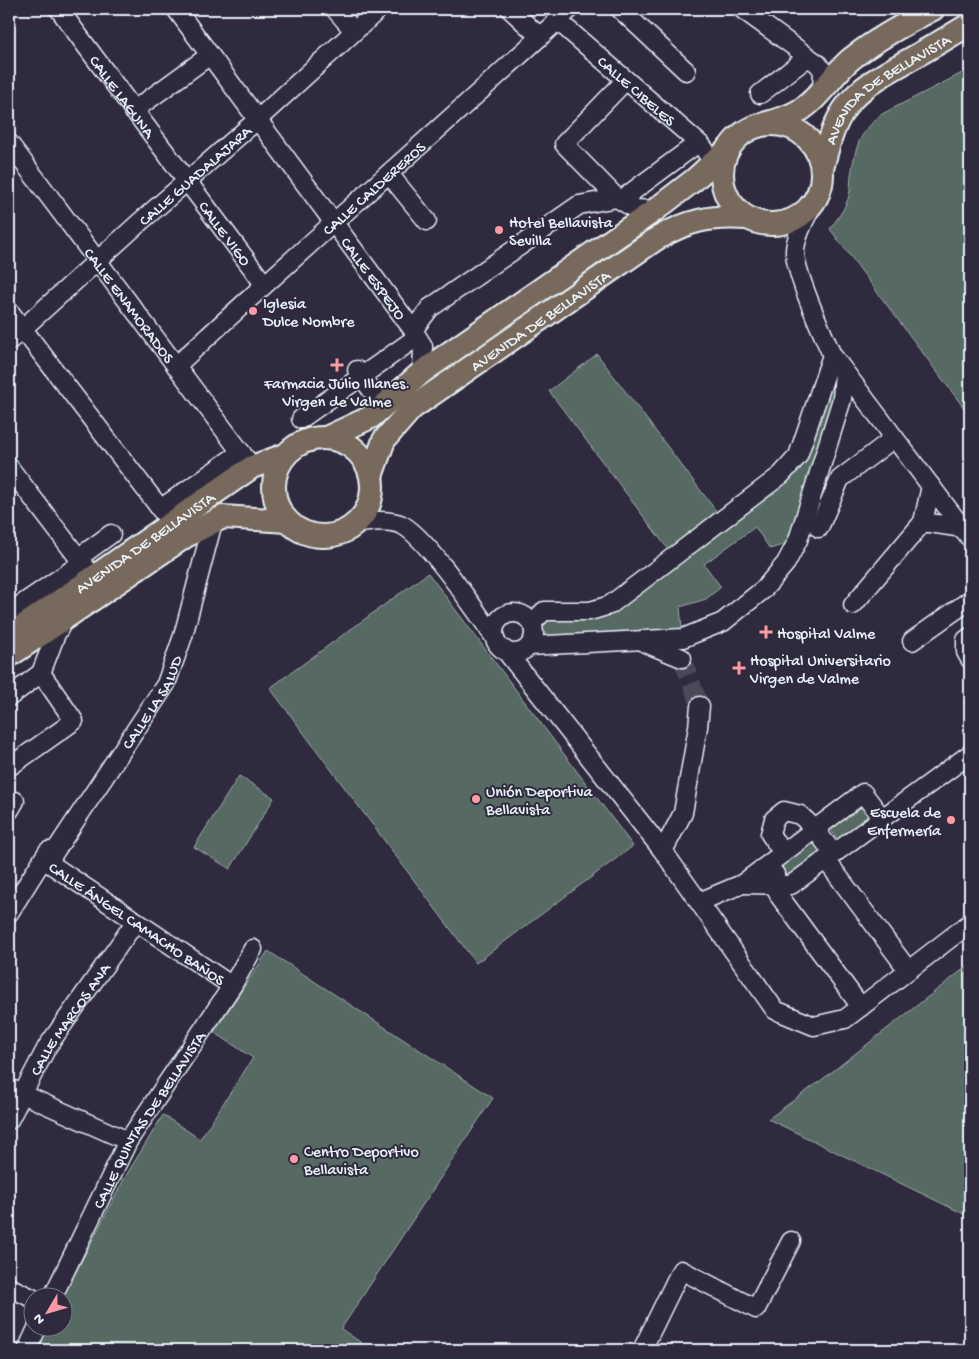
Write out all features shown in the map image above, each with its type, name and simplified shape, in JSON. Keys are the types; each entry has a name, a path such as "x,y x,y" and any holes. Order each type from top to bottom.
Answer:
{"main road":[{"path":"894,30 919,9"},
{"name":"AVENIDA DE BELLAVISTA","path":"761,125 794,114 813,100 837,71 853,57 894,30 933,9"},
{"name":"AVENIDA DE BELLAVISTA","path":"822,168 834,128 856,95 880,77 970,24"},
{"path":"777,124 801,133 812,144 822,168 819,193 811,207 801,216 786,223 771,225 746,218 734,208 726,197 722,185 721,172 724,159 721,155 739,136 750,128 777,124"},
{"name":"AVENIDA DE BELLAVISTA","path":"326,438 371,417 422,372 655,210 694,180 721,155"},
{"name":"AVENIDA DE BELLAVISTA","path":"371,476 384,440 412,408 656,239 692,221 727,217 746,218"},
{"path":"314,438 326,438 341,442 353,448 363,459 371,476 371,494 362,517 337,534 322,536 303,532 288,521 278,508 274,487 278,468 285,455 302,442 314,438"},
{"name":"AVENIDA DE BELLAVISTA","path":"9,636 84,566 166,517 246,460 285,455"},
{"name":"AVENIDA DE BELLAVISTA","path":"9,656 186,536 223,517 288,521"}],"street":[{"name":"CALLE LAGUNA","path":"59,9 133,111 188,180"},
{"name":"CALLE ESPEJO","path":"176,9 415,334"},
{"path":"335,9 354,31"},
{"name":"CALLE GUADALAJARA","path":"15,335 379,9"},
{"path":"510,9 540,38"},
{"path":"620,9 686,71"},
{"path":"742,9 818,64 822,71 822,89"},
{"name":"CALLE CALDEREROS","path":"176,366 264,284 389,174 564,15"},
{"name":"CALLE CIBELES","path":"564,15 626,80 698,143 721,155"},
{"path":"133,111 210,55"},
{"path":"760,94 808,57"},
{"path":"626,80 564,144 619,199 635,209 655,210"},
{"name":"CALLE ENAMORADOS","path":"9,143 246,460"},
{"path":"301,419 415,334 430,308 579,205 619,199 698,143"},
{"path":"389,174 426,221"},
{"name":"CALLE VIGO","path":"188,180 264,284"},
{"path":"811,207 796,242 797,266 821,331 832,354 967,533"},
{"path":"9,312 15,335 166,517"},
{"path":"415,334 423,346 422,372"},
{"path":"529,620 536,620 544,610 590,612 610,604 781,475 798,456 832,354"},
{"path":"500,644 518,652 529,646 640,642 683,638 723,622 764,590 786,563 798,540 842,399 844,372"},
{"path":"359,374 383,406"},
{"path":"819,528 840,479 894,438"},
{"path":"9,467 84,566 111,534"},
{"path":"853,605 923,522 931,486"},
{"path":"354,524 385,520 402,525 429,550 500,644 663,851 775,1010 814,1026 845,1019 970,923"},
{"name":"CALLE LA SALUD","path":"9,913 166,684 183,636 213,522"},
{"path":"923,522 967,533"},
{"name":"AVENIDA DE BELLAVISTA","path":"9,613 84,566"},
{"path":"912,641 970,600"},
{"path":"500,644 496,625 505,615 518,613 529,620 534,630 529,646"},
{"path":"9,696 41,673 56,634 65,618"},
{"path":"970,637 966,640 966,652 970,659"},
{"path":"640,642 682,658"},
{"path":"9,767 74,721 41,673"},
{"path":"663,851 683,812 700,706"},
{"path":"742,884 791,885 970,754"},
{"path":"699,902 742,884 863,793 882,818"},
{"path":"861,1007 780,897 775,885 780,856 770,834 774,819 784,811 800,815 815,829 830,857 908,970"},
{"name":"CALLE LA SALUD","path":"46,861 62,826"},
{"name":"CALLE ÁNGEL CAMACHO BAÑOS","path":"46,861 232,986"},
{"name":"CALLE MARCOS ANA","path":"9,1120 15,1091 136,921"},
{"name":"CALLE QUINTAS DE BELLAVISTA","path":"58,1286 128,1141 232,986 254,949"},
{"path":"15,1091 128,1141"},
{"path":"642,1350 681,1270 756,1309 791,1241"},
{"path":"9,1286 22,1293"},
{"path":"27,1350 33,1336"}],"green space":[{"path":"970,69 970,416 830,229 848,199 851,175 859,141 874,121 882,114"},
{"path":"597,354 723,520 781,475 825,375 844,372 798,540 770,549 755,527 704,564 721,587 706,599 680,607 683,638 544,645 541,635 544,611 590,611 674,557 549,391"},
{"name":"Unión Deportiva Bellavista","path":"428,573 633,846 476,963 270,688"},
{"path":"239,776 274,798 230,869 194,847"},
{"path":"864,804 875,818 841,844 831,830"},
{"path":"812,842 822,846 823,858 790,880 783,875 782,865"},
{"name":"Centro Deportivo Bellavista","path":"268,951 493,1098 341,1329 372,1350 36,1350 43,1336 72,1336 72,1286 69,1286 124,1179 163,1115 200,1139 253,1058 214,1032"},
{"path":"970,964 970,1217 768,1119 819,1082"}],"tunnel":[{"path":"682,658 700,706"}],"place":[{"name":"Hotel Bellavista Sevilla","path":"499,230"},
{"name":"Iglesia Dulce Nombre","path":"253,311"},
{"name":"Farmacia Julio Illanes. Virgen de Valme","path":"337,365"},
{"name":"Hospital Valme","path":"766,632"},
{"name":"Hospital Universitario Virgen de Valme","path":"739,668"},
{"name":"Unión Deportiva Bellavista","path":"476,799"},
{"name":"Escuela de Enfermería","path":"951,820"},
{"name":"Centro Deportivo Bellavista","path":"294,1159"}]}
